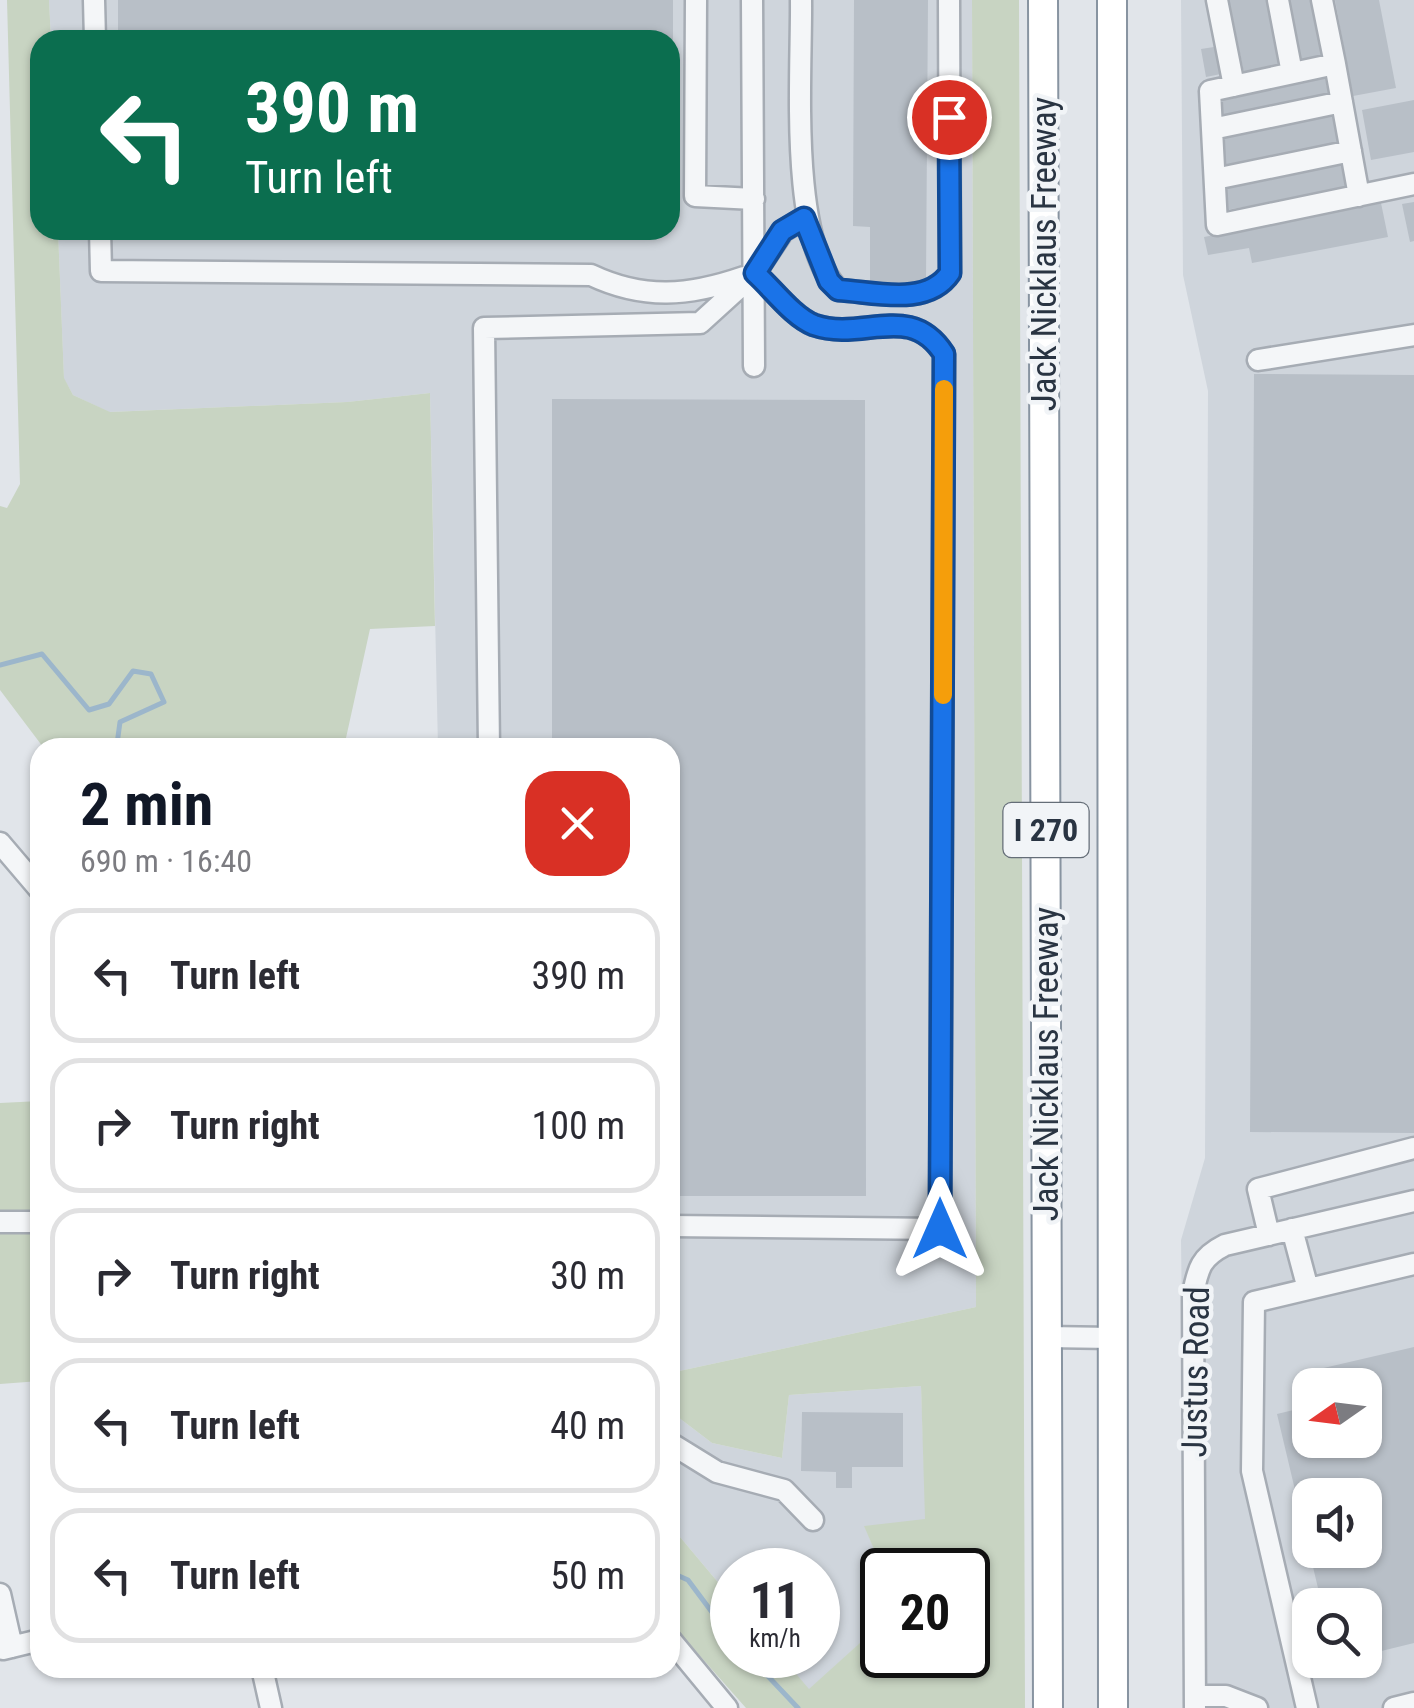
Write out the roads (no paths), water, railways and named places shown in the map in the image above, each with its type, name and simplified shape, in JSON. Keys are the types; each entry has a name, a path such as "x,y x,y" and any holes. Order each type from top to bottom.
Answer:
{"highway":[{"name":"Jack Nicklaus Freeway","path":"1043,0 1048,1708"},
{"name":"Jack Nicklaus Freeway","path":"1112,1 1113,1708"}],"street":[{"path":"94,0 95,30"},
{"path":"696,0 695,196 754,199"},
{"path":"752,0 754,366"},
{"path":"801,0 804,218 829,281 838,290 926,294 941,286 950,273 949,0"},
{"path":"1217,0 1234,86"},
{"path":"1278,0 1292,73"},
{"path":"1322,0 1359,196"},
{"path":"1335,64 1210,91 1217,225 1414,184"},
{"path":"1212,128 1342,102"},
{"path":"1215,178 1351,151"},
{"path":"489,738 484,328 700,323 755,273 782,231 804,218"},
{"path":"100,240 101,271 591,275 626,291 702,292 755,273"},
{"path":"680,1226 940,1229 944,354 932,335 915,326 825,327 810,323 755,273"},
{"path":"1258,360 1414,335"},
{"path":"0,843 30,878"},
{"path":"1269,1235 1258,1189 1414,1148"},
{"name":"Justus Road","path":"1195,1702 1193,1294 1198,1268 1207,1254 1292,1229 1414,1201"},
{"path":"0,1222 30,1222"},
{"path":"1292,1229 1308,1289"},
{"path":"1307,1708 1252,1471 1254,1302 1414,1264"},
{"path":"1046,1337 1113,1338"},
{"path":"680,1449 717,1472 784,1490 813,1520"},
{"path":"0,1594 6,1648"},
{"path":"680,1651 727,1708"},
{"path":"264,1678 271,1708"},
{"path":"1195,1702 1226,1696 1256,1708"},
{"path":"1394,1708 1414,1703"}],"waterway":[{"path":"0,665 42,654 89,710 109,704 133,671 151,674 164,702 120,722 118,738"},
{"path":"680,1576 688,1580 710,1610"},
{"path":"770,1678 798,1708"}]}
